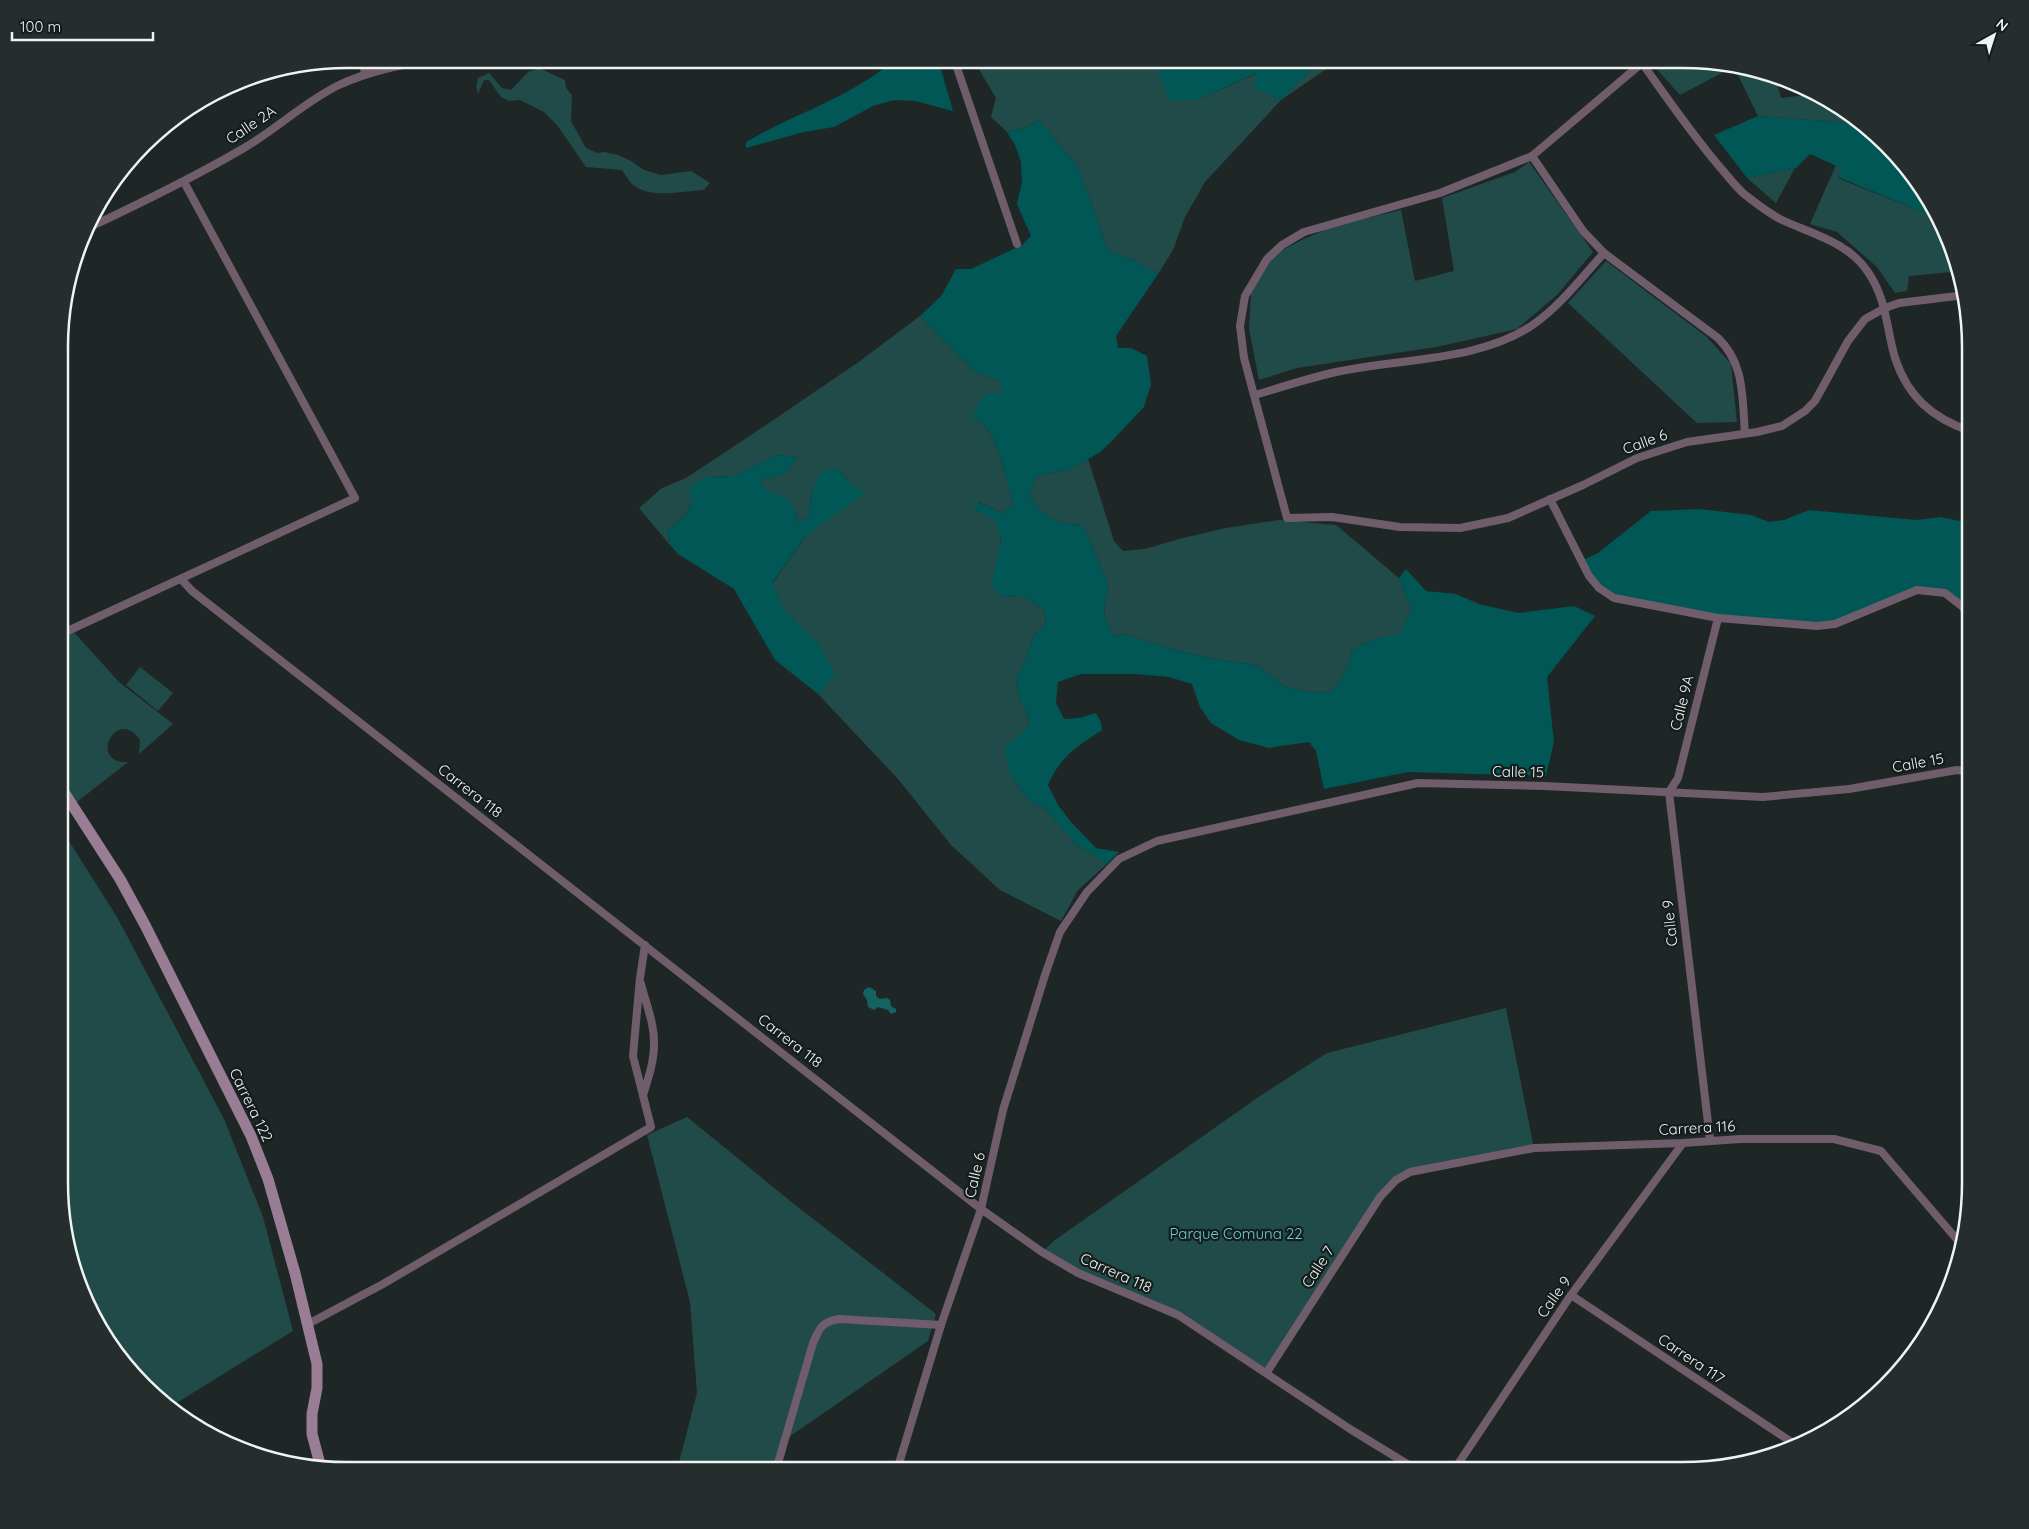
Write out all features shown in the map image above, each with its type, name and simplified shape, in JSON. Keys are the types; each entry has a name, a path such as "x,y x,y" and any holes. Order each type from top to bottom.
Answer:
{"street":[{"path":"365,68 366,73"},
{"name":"Calle 2A","path":"95,224 184,182 247,147 303,107 337,86 366,73 390,68"},
{"path":"957,68 1017,244"},
{"path":"1604,253 1566,296 1534,324 1498,344 1451,354 1336,372 1255,395 1244,358 1240,326 1245,296 1267,259 1282,245 1304,232 1440,193 1532,156 1637,68"},
{"path":"1650,68 1702,146 1742,192 1779,219 1842,247 1868,271 1882,297 1895,357 1913,395 1950,424 1962,428"},
{"path":"1532,156 1583,232 1604,253 1728,347 1738,367 1746,433"},
{"path":"68,631 355,498 184,182"},
{"name":"Calle 6","path":"1255,395 1287,518 1332,517 1400,526 1460,528 1508,518 1583,485 1637,458 1687,442 1757,432 1782,426 1805,411 1816,401 1856,329 1865,319 1899,303 1957,296"},
{"path":"1550,499 1589,576 1599,588 1614,598 1718,618 1817,626 1836,624 1918,590 1944,593 1962,605"},
{"name":"Carrera 118","path":"181,579 200,598 646,945 981,1209 1042,1252 1078,1272 1178,1316 1266,1372 1350,1429 1404,1462"},
{"name":"Calle 9A","path":"1669,792 1678,778 1718,618"},
{"name":"Calle 15","path":"1087,892 1119,859 1157,841 1418,783 1546,786 1762,797 1849,789 1957,770 1962,771"},
{"name":"Calle 9","path":"1669,792 1710,1140"},
{"name":"Carrera 122","path":"68,799 128,894 251,1136 279,1215 317,1364 317,1388 312,1414 312,1434 319,1460"},
{"name":"Calle 6","path":"900,1462 941,1324 981,1209 1003,1110 1045,975 1060,932 1087,892"},
{"path":"308,1324 383,1284 651,1127 633,1056 640,978 646,945"},
{"path":"640,978 649,1012 654,1045 642,1097"},
{"name":"Carrera 116","path":"1396,1180 1410,1172 1534,1148 1683,1144 1710,1140 1834,1139 1881,1151 1956,1238"},
{"name":"Calle 9","path":"1459,1462 1571,1295 1683,1144"},
{"name":"Calle 7","path":"1266,1372 1380,1197 1396,1180"},
{"name":"Carrera 117","path":"1571,1295 1789,1440"},
{"path":"778,1462 813,1343 819,1330 826,1322 839,1319 941,1324"}],"green space":[{"path":"539,68 565,80 566,88 572,95 571,121 586,148 597,153 604,152 618,155 644,170 661,175 691,171 710,183 704,190 676,193 656,193 638,188 630,182 622,170 586,167 557,125 544,112 520,100 509,101 501,97 489,80 484,80 478,94 476,87 478,78 489,73 502,88 511,90 528,72"},
{"path":"978,68 1160,68 1159,73 1197,100 1258,73 1310,72 1310,68 1328,68 1281,100 1205,182 1185,217 1173,250 1158,274 1133,260 1108,250 1077,165 1039,120 1027,127 1007,132 991,117 996,98"},
{"path":"1656,68 1701,68 1725,71 1680,95"},
{"path":"1737,73 1777,84 1781,98 1806,96 1838,114 1849,123 1758,116"},
{"path":"1529,162 1593,252 1557,295 1517,329 1436,347 1297,368 1259,380 1249,329 1251,293 1265,268 1278,252 1337,225 1401,210 1415,281 1454,271 1442,198 1515,172"},
{"path":"1836,165 1844,169 1838,178 1928,214 1947,257 1954,282 1951,272 1909,276 1907,291 1895,293 1877,267 1837,232 1810,224"},
{"path":"1795,168 1776,203 1747,178"},
{"path":"1606,261 1707,337 1731,364 1737,422 1697,423 1568,303"},
{"path":"920,316 974,371 1001,382 1003,393 972,418 984,425 994,442 1006,475 1013,505 1002,513 978,502 991,515 999,527 1000,544 993,586 1001,597 1023,596 1043,609 1046,618 1044,627 1034,635 1016,680 1019,697 1030,721 1024,731 1005,748 1011,776 1030,801 1045,809 1075,843 1107,864 1078,890 1061,921 1000,890 951,845 898,779 818,694 834,674 819,644 784,610 772,584 806,536 864,493 851,484 837,468 813,487 808,516 798,523 796,512 766,491 761,481 786,473 798,457 776,455 734,476 706,477 684,517 668,529 670,545 639,508 662,488 686,478 763,427 860,361"},
{"path":"1088,459 1114,541 1123,551 1145,549 1226,528 1279,520 1336,525 1399,578 1411,608 1401,635 1374,639 1352,650 1349,665 1331,693 1311,692 1286,687 1256,665 1178,651 1124,634 1115,637 1109,628 1104,613 1108,584 1083,525 1065,523 1051,518 1034,503 1029,495 1036,476 1070,469"},
{"path":"71,629 119,682 173,724 139,754 140,740 131,731 123,729 115,732 110,739 109,754 116,760 128,762 73,805 68,798 68,630"},
{"path":"140,667 173,693 158,711 126,685"},
{"path":"68,840 117,917 224,1119 263,1217 293,1331 176,1403 137,1367 114,1338 96,1306 77,1255 68,1201"},
{"name":"Parque Comuna 22","path":"1506,1008 1534,1148 1410,1172 1396,1180 1267,1372 1178,1315 1042,1252 1055,1240 1260,1096 1327,1053"},
{"path":"687,1117 794,1204 936,1314 928,1341 786,1439 780,1462 679,1462 697,1393 690,1302 647,1135"}],"shaded area":[{"path":"884,68 941,68 953,111 915,101 894,100 873,106 834,127 804,132 746,148 746,142 761,133 824,103 877,74"},
{"path":"1159,68 1310,68 1310,71 1281,100 1254,88 1257,73 1197,100 1169,100 1158,73"},
{"path":"1758,116 1849,123 1867,137 1892,162 1915,191 1928,214 1838,177 1843,169 1810,154 1796,168 1747,178 1714,135"},
{"path":"1039,120 1077,165 1108,250 1133,260 1158,274 1116,336 1118,348 1131,348 1147,356 1151,384 1144,407 1099,453 1070,469 1036,476 1029,495 1034,503 1051,518 1065,523 1083,525 1108,584 1104,613 1109,628 1115,637 1124,634 1178,651 1256,665 1286,687 1311,692 1331,693 1349,665 1352,650 1374,639 1401,634 1411,608 1399,578 1406,569 1426,591 1456,594 1479,604 1519,613 1574,606 1595,616 1547,677 1554,742 1546,776 1408,772 1324,789 1316,751 1309,742 1269,748 1239,740 1211,723 1200,707 1192,684 1169,677 1136,674 1081,674 1058,682 1056,703 1064,719 1079,718 1096,713 1101,722 1102,730 1077,747 1064,759 1048,785 1058,805 1071,822 1096,848 1119,852 1107,864 1075,843 1045,809 1030,801 1011,776 1004,748 1024,731 1030,721 1019,697 1016,680 1034,635 1044,627 1046,618 1043,609 1023,596 1001,597 992,586 1001,539 995,520 973,509 977,502 1002,513 1013,505 1006,475 994,442 984,425 972,418 983,395 1002,393 1001,382 974,371 920,316 941,296 956,269 971,269 1022,245 1031,236 1017,204 1022,182 1021,162 1015,145 1007,132 1027,127"},
{"path":"776,455 798,457 786,473 761,481 766,491 786,497 796,512 798,523 808,516 813,487 822,471 837,468 851,484 865,493 806,536 772,583 784,610 819,644 835,674 818,694 775,660 734,589 678,554 670,545 668,529 684,517 692,503 689,488 706,477 734,476"},
{"path":"1700,509 1751,515 1769,522 1784,520 1809,510 1916,520 1940,517 1962,521 1962,606 1945,593 1918,590 1835,624 1718,618 1614,598 1599,588 1581,561 1598,553 1651,511"},
{"path":"869,987 876,991 876,996 880,999 887,998 890,1000 891,1006 896,1009 896,1012 891,1014 888,1010 878,1007 874,1010 868,1007 867,1000 863,994 864,990"}]}
